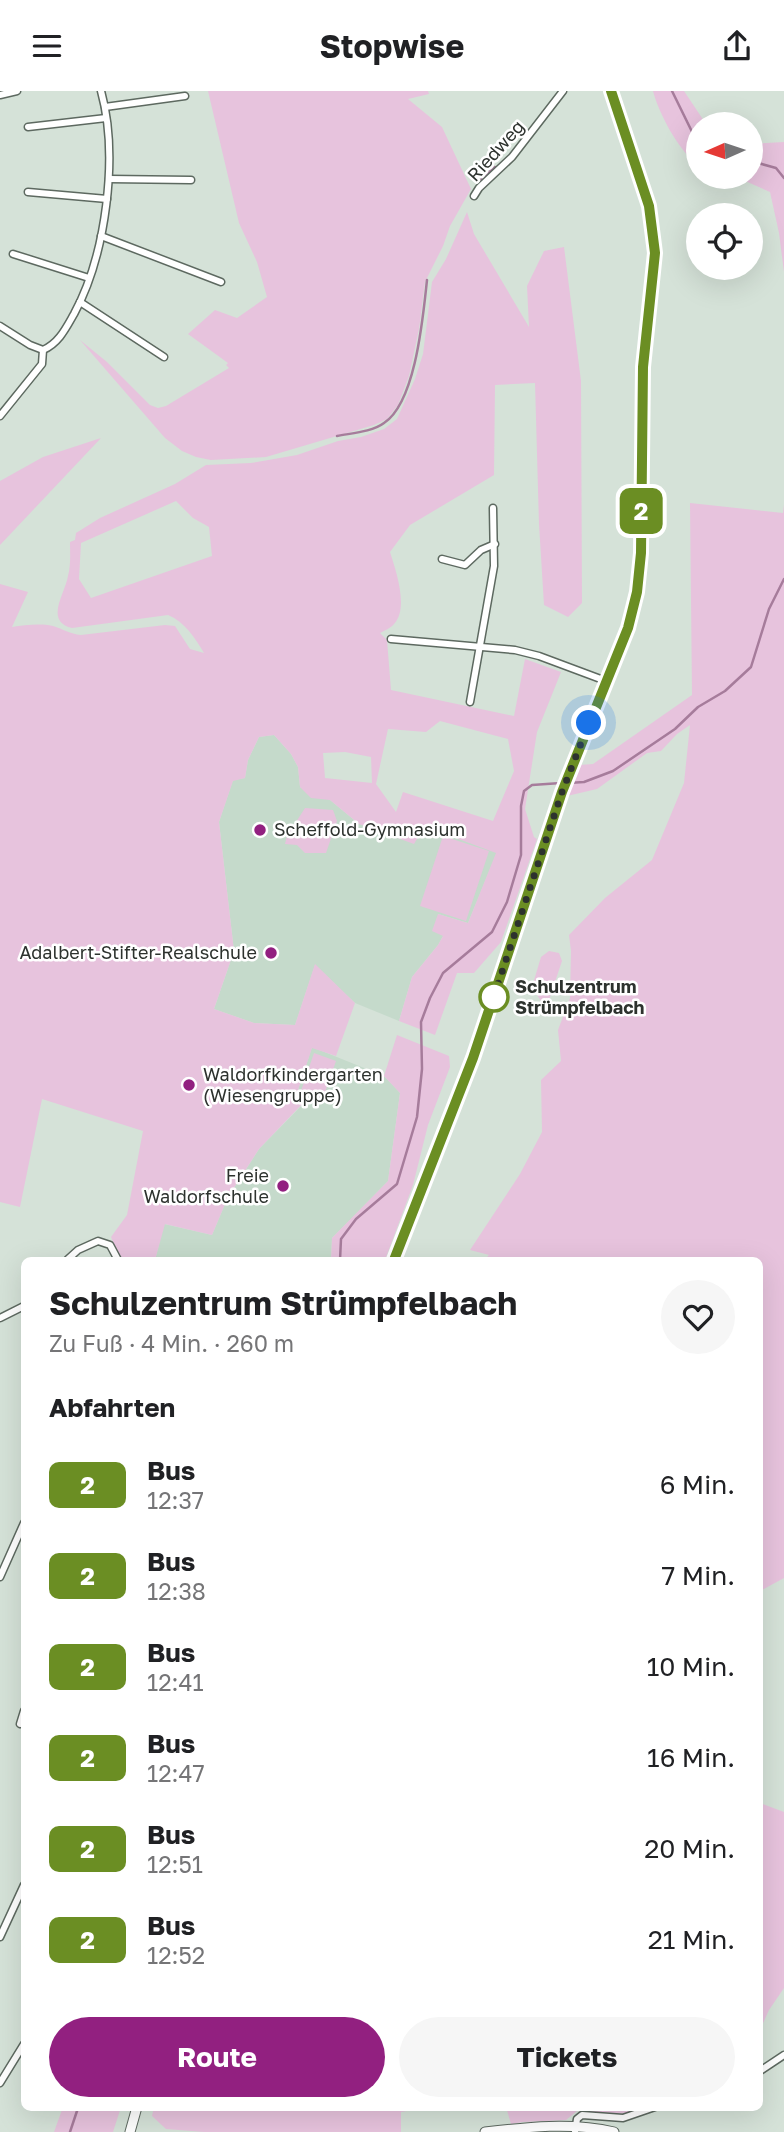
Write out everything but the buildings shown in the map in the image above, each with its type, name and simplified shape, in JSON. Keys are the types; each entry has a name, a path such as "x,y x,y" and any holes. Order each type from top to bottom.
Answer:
{"main road":[{"path":"395,1257 473,1058 570,768 628,628 637,592 641,553 643,367 655,253 649,206 611,91"},
{"path":"130,2132 136,2111"},
{"path":"485,2132 548,2126 614,2132"}],"street":[{"path":"0,95 17,91"},
{"path":"43,350 57,341 80,302 101,236 109,179 107,118 101,91"},
{"name":"Riedweg","path":"474,196 512,157 564,91"},
{"path":"105,107 185,96"},
{"path":"28,127 107,118"},
{"path":"109,179 191,180"},
{"path":"28,192 107,199"},
{"path":"101,236 221,282"},
{"path":"13,254 89,278"},
{"path":"80,302 164,357"},
{"path":"0,326 43,350"},
{"path":"0,416 42,364 43,350"},
{"path":"470,702 494,566 493,508"},
{"path":"442,559 465,565 481,550 495,544"},
{"path":"391,639 515,650 606,681"},
{"path":"69,1257 78,1249 98,1241 110,1245 116,1257"},
{"path":"0,1318 21,1308"},
{"path":"0,1577 21,1530"},
{"path":"0,1937 21,1892"},
{"path":"0,2083 21,2049"},
{"path":"763,2069 784,2055"},
{"path":"575,2129 577,2119 582,2115 623,2118 643,2111"}],"shaded area":[{"path":"208,91 428,91 429,94 408,99 442,127 471,189 450,226 425,282 409,376 398,405 387,419 266,457 211,460 196,457 182,451 165,438 80,340 107,362 150,405 158,408 166,406 229,368 226,365 228,363 188,334 215,310 237,318 267,297 257,262 239,223"},
{"path":"653,91 684,91 698,112 686,112 686,153 671,131"},
{"path":"784,142 784,272 770,192 763,189 763,143"},
{"path":"467,212 474,234 529,327 527,286 544,251 564,247 581,381 582,603 568,617 544,605 535,383 495,385 494,475 410,525 390,552 400,589 401,609 394,624 380,633 387,640 391,690 514,716 525,659 561,672 537,732 525,809 537,839 501,942 474,973 457,973 435,1035 399,1021 412,977 443,936 432,931 438,914 468,923 496,853 437,831 421,832 414,844 359,824 330,800 311,798 300,787 298,767 291,754 274,735 259,737 248,760 245,778 233,781 219,822 234,951 214,1009 254,1023 295,1025 315,964 355,1003 336,1056 312,1048 296,1096 306,1100 259,1149 228,1197 212,1235 165,1224 156,1257 120,1257 111,1237 127,1215 143,1131 42,1099 20,1207 0,1202 0,584 28,592 12,627 48,625 81,635 175,626 190,649 204,653 184,626 168,615 72,628 64,624 59,619 58,606 69,572 70,542 75,540 76,533 100,518 175,484 206,465 251,463 297,455 384,429 397,419 415,379 423,354 432,282 446,259","holes":["176,501 193,518 209,527 212,556 91,598 79,579 81,543","440,721 508,739 514,771 493,821 403,792 396,812 376,784 388,729 426,732","345,752 371,757 372,783 325,778 323,753"]},
{"path":"101,438 0,545 0,481 43,457"},
{"path":"690,503 783,513 784,505 784,1578 763,1589 763,1257 487,1257 489,1255 470,1250 520,1174 542,1132 541,1080 561,1061 558,1030 570,998 569,935 605,898 652,860 684,783 690,725 661,751 647,753 597,789 567,796 579,765 593,764 692,695"},
{"path":"274,735 291,754 298,767 300,787 330,800 359,824 421,832 437,831 497,852 468,923 438,914 443,936 412,977 399,1021 355,1003 315,965 295,1025 254,1023 214,1009 234,951 219,822 233,780 245,778 248,760 259,737"},
{"path":"305,808 333,810 337,821 326,853 305,853 297,845 285,844 287,836"},
{"path":"443,836 489,851 466,921 420,906"},
{"path":"549,951 559,953 562,961 546,1009 532,987 541,957"},
{"path":"397,1035 449,1056 450,1067 428,1125 413,1185 386,1257 331,1257 332,1238 388,1181 400,1093 384,1076"},
{"path":"312,1047 384,1076 400,1093 388,1181 332,1238 331,1257 156,1257 164,1224 212,1235 228,1197 259,1149 306,1101 296,1096"},
{"path":"314,1053 336,1061 323,1098 301,1091"},
{"path":"763,1804 784,1812 784,1988 763,2023"},
{"path":"62,2111 120,2111 113,2132 54,2132"},
{"path":"153,2111 407,2111 401,2112 401,2132 204,2132 166,2129 152,2116"},
{"path":"507,2111 577,2111 566,2120 511,2124"},
{"path":"577,2111 637,2111 629,2114"}],"waterway":[{"path":"672,91 686,120"},
{"path":"763,164 776,168 784,178"},
{"path":"481,180 495,167"},
{"path":"337,436 362,432 384,423 404,397 416,357 427,280"},
{"path":"568,783 584,782 613,771 675,729 698,707 725,691 751,667 769,609 784,579"},
{"path":"340,1257 341,1239 356,1219 397,1184 417,1117 422,1069 421,1022 443,973 492,932 507,902 521,855 521,806 524,791 532,785 561,783"},
{"path":"70,2132 77,2111"}],"bus line":[{"name":"2","path":"395,1257 473,1058 570,768 628,628 637,592 641,553 643,367 655,253 649,206 611,91"}],"place":[{"name":"Scheffold-Gymnasium","path":"260,830"},
{"name":"Adalbert-Stifter-Realschule","path":"271,953"},
{"name":"Schulzentrum Strümpfelbach","path":"494,997"},
{"name":"Waldorfkindergarten (Wiesengruppe)","path":"189,1085"},
{"name":"Freie Waldorfschule","path":"283,1186"}],"route":[{"path":"494,997 490,1008 570,768 589,723"}]}
